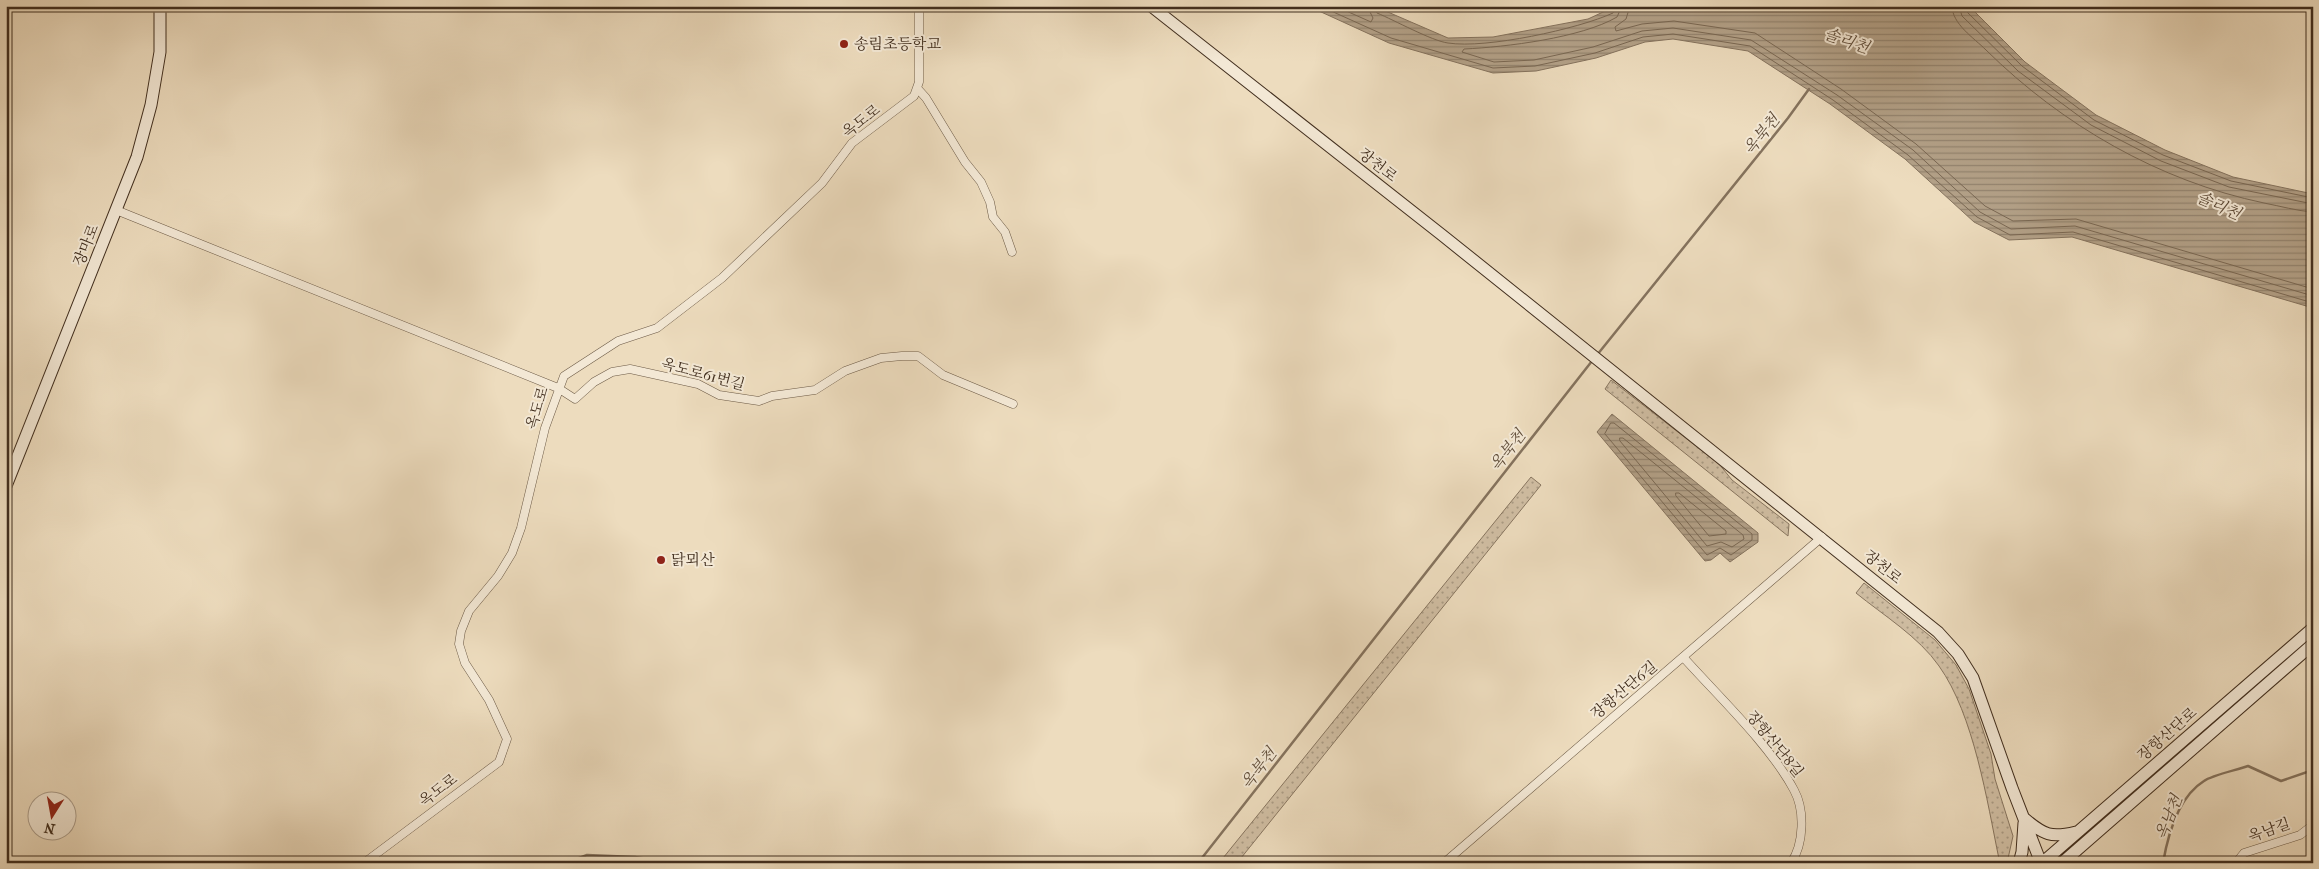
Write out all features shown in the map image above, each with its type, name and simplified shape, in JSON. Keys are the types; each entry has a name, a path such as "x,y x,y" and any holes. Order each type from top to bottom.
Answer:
{"main road":[{"name":"장마로","path":"6,486 137,157 151,105 160,52 160,6"},
{"name":"장천로","path":"1151,6 1822,537 1938,632 1958,654 1973,678 2042,863"},
{"name":"장항산단로","path":"2042,863 2313,628"},
{"name":"장항산단로","path":"2062,863 2313,644"},
{"path":"2024,819 2041,833 2057,836 2078,832"},
{"path":"2019,863 2022,852 2024,819"}],"street":[{"path":"919,6 919,82 917,88 926,98 965,162 981,182 990,202 993,217 1005,232 1012,252"},
{"name":"옥도로","path":"364,863 499,762 506,746 507,739 502,724 464,663 460,644 461,631 469,611 498,576 512,553 521,528 545,428 558,388 564,376 618,341 657,328 722,278 822,183 852,143 914,96 917,88"},
{"path":"116,210 558,388"},
{"name":"옥도로61번길","path":"558,388 575,399 594,382 612,372 630,369 698,384 719,395 759,401 772,396 815,390 846,372 881,358 918,356 943,375 1013,404"},
{"name":"장항산단6길","path":"1444,863 1684,658 1822,537"},
{"name":"장항산단8길","path":"1684,658 1768,752 1795,790 1802,813 1800,838 1791,863"},
{"name":"옥남길","path":"2236,863 2244,853 2300,835 2313,825"}],"shaded area":[{"path":"1611,380 1719,464 1732,480 1789,524 1788,536 1605,389"},
{"path":"1531,477 1541,485 1237,863 1219,863"},
{"path":"1864,583 1935,640 1956,665 1969,689 1991,754 1995,779 2013,836 2007,863 1995,863 1999,859 1978,759 1970,733 1951,686 1931,655 1921,645 1856,593"}],"water":[{"name":"솔리천","path":"1308,6 1374,6 1448,38 1493,37 1588,19 1616,6 1969,6 2025,62 2096,115 2165,150 2233,177 2313,194 2313,308 2072,237 2009,240 1974,222 1905,159 1830,104 1748,51 1673,39 1645,42 1596,58 1536,71 1493,73 1389,43"},
{"path":"1612,414 1758,533 1758,542 1730,562 1720,553 1711,560 1705,561 1597,432"}],"waterway":[{"name":"옥북천","path":"1597,355 1788,118 1809,89"},
{"name":"옥북천","path":"1198,863 1592,361"},
{"name":"옥남천","path":"2163,863 2171,829 2181,806 2187,796 2204,781 2248,766 2281,781 2313,770"},
{"name":"옥북천","path":"566,863 587,855 635,857 674,863"}],"place":[{"name":"송림초등학교","path":"844,44"},
{"name":"닭뫼산","path":"661,560"}]}
